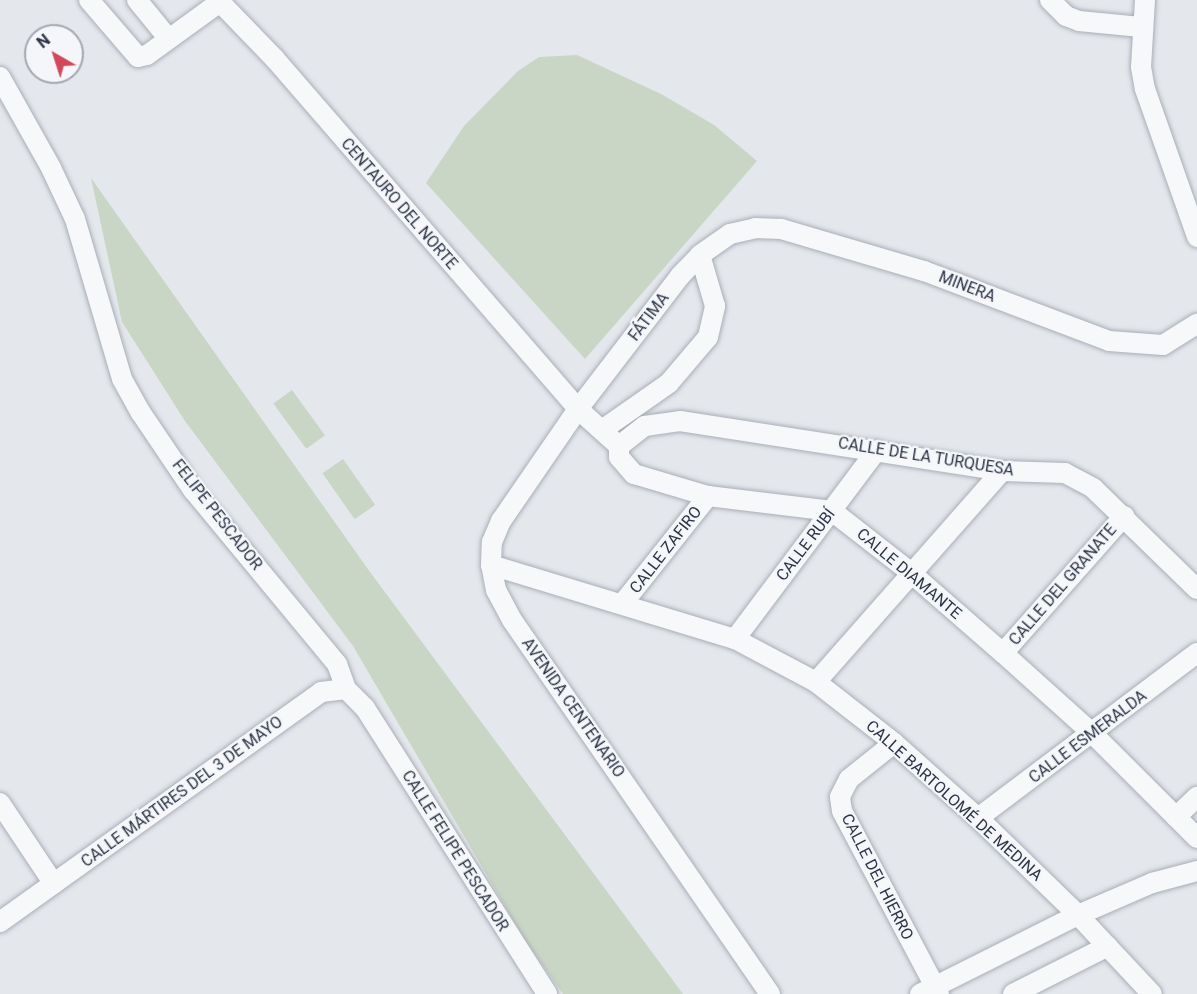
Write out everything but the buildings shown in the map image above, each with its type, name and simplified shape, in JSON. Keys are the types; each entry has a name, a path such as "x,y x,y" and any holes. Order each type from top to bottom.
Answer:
{"street":[{"path":"89,0 138,57 147,55 219,1"},
{"path":"137,0 168,38"},
{"path":"1050,0 1066,16 1079,21 1141,27"},
{"path":"1145,0 1141,27 1145,89 1197,237"},
{"name":"CENTAURO DEL NORTE","path":"219,1 275,59 578,409"},
{"name":"FELIPE PESCADOR","path":"0,77 47,159 75,219 122,379 141,413 193,490 337,663 346,689"},
{"path":"1176,172 1197,190"},
{"name":"MINERA","path":"730,234 755,228 781,229 924,271 1108,341 1163,345 1197,324"},
{"name":"FÁTIMA","path":"578,409 700,255 730,234"},
{"path":"602,430 669,382 708,337 715,306 700,255"},
{"path":"578,409 619,446 620,457 634,474 708,496 832,511"},
{"name":"AVENIDA CENTENARIO","path":"578,409 501,521 492,542 491,565 496,590 512,620 770,994"},
{"name":"CALLE DE LA TURQUESA","path":"619,446 645,426 680,421 1002,471 1065,473 1093,488 1197,589"},
{"name":"CALLE RUBÍ","path":"735,639 877,450"},
{"path":"816,682 910,572 1002,471"},
{"name":"CALLE ZAFIRO","path":"623,603 708,496"},
{"name":"CALLE DIAMANTE","path":"832,511 910,572 1003,653 1093,735 1197,838"},
{"name":"CALLE DEL GRANATE","path":"1003,653 1124,516"},
{"name":"CALLE BARTOLOMÉ DE MEDINA","path":"491,565 623,603 735,639 816,682 894,743 978,818 1078,915 1152,994"},
{"name":"CALLE ESMERALDA","path":"978,818 1093,735 1197,653"},
{"name":"CALLE FELIPE PESCADOR","path":"346,689 365,708 547,994"},
{"name":"CALLE MÁRTIRES DEL 3 DE MAYO","path":"0,922 321,692 346,689"},
{"name":"CALLE DEL HIERRO","path":"894,743 849,779 840,797 842,811 931,992"},
{"path":"1176,817 1197,797"},
{"path":"0,802 54,884"},
{"path":"931,992 1078,915 1152,884 1197,871"},
{"path":"1013,994 1108,946"}],"green space":[{"path":"577,55 661,94 714,125 757,161 585,359 426,183 464,126 518,71 539,57"},
{"path":"91,178 370,572 683,994 563,994 526,942 353,646 185,421 122,322"},
{"path":"292,390 325,435 306,449 273,404"},
{"path":"343,459 375,505 355,519 323,473"}]}
